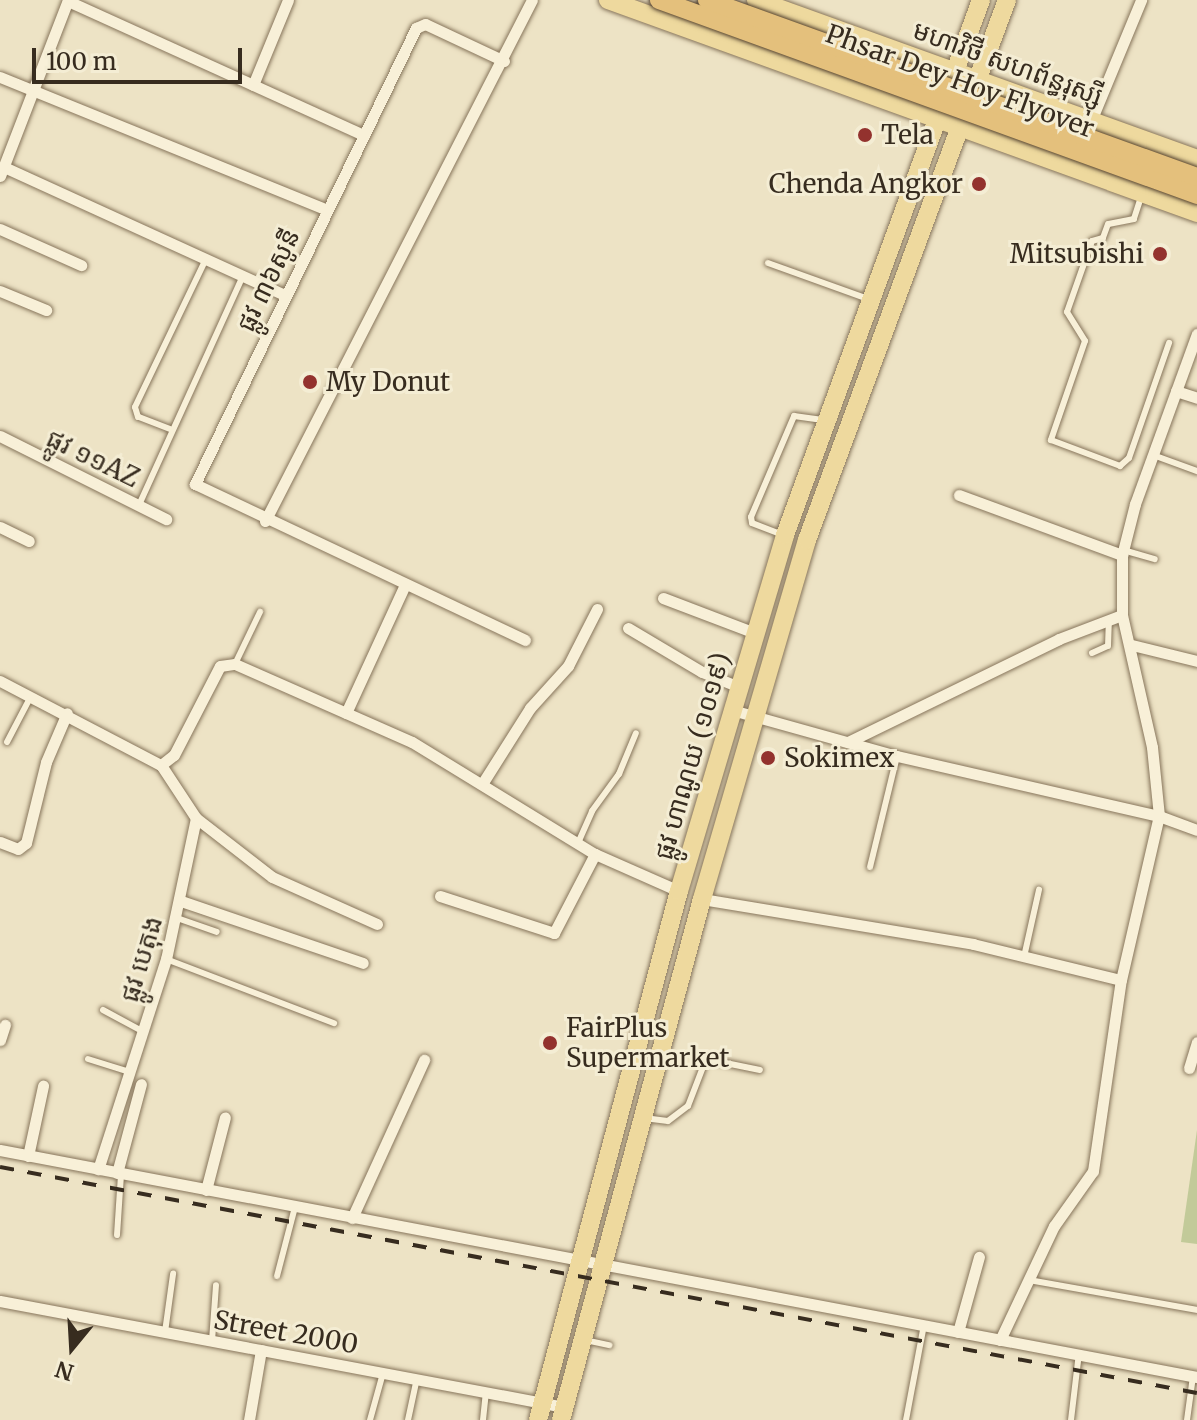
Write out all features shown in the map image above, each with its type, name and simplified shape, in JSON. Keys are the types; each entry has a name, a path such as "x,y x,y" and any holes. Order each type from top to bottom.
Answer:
{"highway":[{"name":"Phsar Dey Hoy Flyover","path":"707,0 1197,177"},
{"name":"Phsar Dey Hoy Flyover","path":"655,8 1197,195"}],"main road":[{"path":"608,0 666,12 676,0"},
{"name":"មហាវិថី សហព័ន្ធរុស្ស៊ី","path":"756,0 1197,159"},
{"name":"ផ្លូវ ហាណូយ (១០១៩)","path":"540,1412 578,1260 679,891 785,535 823,420 951,70 981,0"},
{"name":"ផ្លូវ ហាណូយ (១០១៩)","path":"563,1414 702,899 754,717 833,462 956,126 1007,0"},
{"path":"655,8 934,118 1189,210"},
{"path":"1189,210 1170,191 1170,175 1181,162 1197,159"}],"street":[{"path":"285,295 2,171 68,0 364,135"},
{"path":"253,85 288,0"},
{"path":"265,521 504,61 532,0"},
{"path":"1091,121 1141,0"},
{"name":"ផ្លូវ ៣៦សូនី","path":"504,61 420,24 195,479 197,488 525,640"},
{"path":"0,77 327,210"},
{"path":"0,229 81,265"},
{"path":"0,291 46,310"},
{"path":"1000,1340 1054,1226 1093,1171 1121,980 1159,816 1152,747 1132,645 1122,615 1122,552 1197,334"},
{"path":"1176,391 1197,398"},
{"name":"ផ្លូវ ១១AZ","path":"0,436 166,519"},
{"path":"959,495 1122,552"},
{"path":"0,527 29,541"},
{"path":"346,713 405,585"},
{"path":"663,598 755,633"},
{"path":"482,784 530,708 568,666 597,609"},
{"path":"848,742 1059,639 1122,615"},
{"path":"628,628 702,672 739,687"},
{"path":"1132,645 1197,661"},
{"path":"161,765 174,755 220,666 235,664 412,742 595,854 679,891"},
{"path":"0,681 67,713 161,765 196,818 272,877 377,924"},
{"path":"732,710 897,756 1159,816 1197,830"},
{"path":"0,842 18,849 26,843 46,762 67,713"},
{"name":"ផ្លូវ បេតុង","path":"98,1169 166,959 181,901 196,818"},
{"path":"440,896 554,933 595,854"},
{"path":"702,899 880,927 1121,980"},
{"path":"181,901 363,963"},
{"path":"0,1040 5,1025"},
{"path":"1189,1068 1197,1042"},
{"path":"352,1218 424,1060"},
{"path":"119,1173 141,1084"},
{"path":"28,1156 43,1086"},
{"path":"206,1190 225,1117"},
{"path":"0,1150 1195,1377"},
{"path":"958,1332 979,1257"},
{"name":"Street 2000","path":"0,1301 417,1378 486,1392 540,1412 563,1414"},
{"path":"249,1420 261,1350"}],"lane":[{"path":"1142,193 1134,219 1108,224 1103,238 1092,241 1067,312 1085,341 1051,440 1120,466 1129,458 1169,343"},
{"path":"170,429 138,417 135,407 206,259"},
{"path":"768,263 868,299"},
{"path":"139,505 170,429 243,276"},
{"path":"785,535 752,523 751,517 794,416 823,420"},
{"path":"1153,455 1197,471"},
{"path":"1122,552 1155,559"},
{"path":"235,664 260,612"},
{"path":"1092,653 1108,646 1109,620"},
{"path":"7,742 31,696"},
{"path":"578,843 592,811 619,774 636,733"},
{"path":"870,867 897,756"},
{"path":"1024,957 1039,890"},
{"path":"177,918 217,932"},
{"path":"166,959 334,1023"},
{"path":"103,1010 142,1031"},
{"path":"88,1059 130,1072"},
{"path":"642,1118 668,1121 688,1106 706,1059 760,1070"},
{"path":"117,1235 119,1173"},
{"path":"277,1276 295,1207"},
{"path":"165,1332 173,1274"},
{"path":"1029,1280 1197,1310"},
{"path":"212,1341 216,1285"},
{"path":"906,1420 924,1325"},
{"path":"582,1339 609,1345"},
{"path":"1071,1420 1079,1353"},
{"path":"370,1420 383,1372"},
{"path":"1187,1420 1195,1377"},
{"path":"408,1420 417,1378"},
{"path":"483,1420 486,1392"}],"green space":[{"path":"1197,1130 1197,1244 1181,1242"}],"railway":[{"path":"0,1167 1197,1393"}],"place":[{"name":"Tela","path":"865,135"},
{"name":"Chenda Angkor","path":"979,184"},
{"name":"Mitsubishi","path":"1160,254"},
{"name":"My Donut","path":"310,382"},
{"name":"Sokimex","path":"768,758"},
{"name":"FairPlus Supermarket","path":"550,1043"}]}
